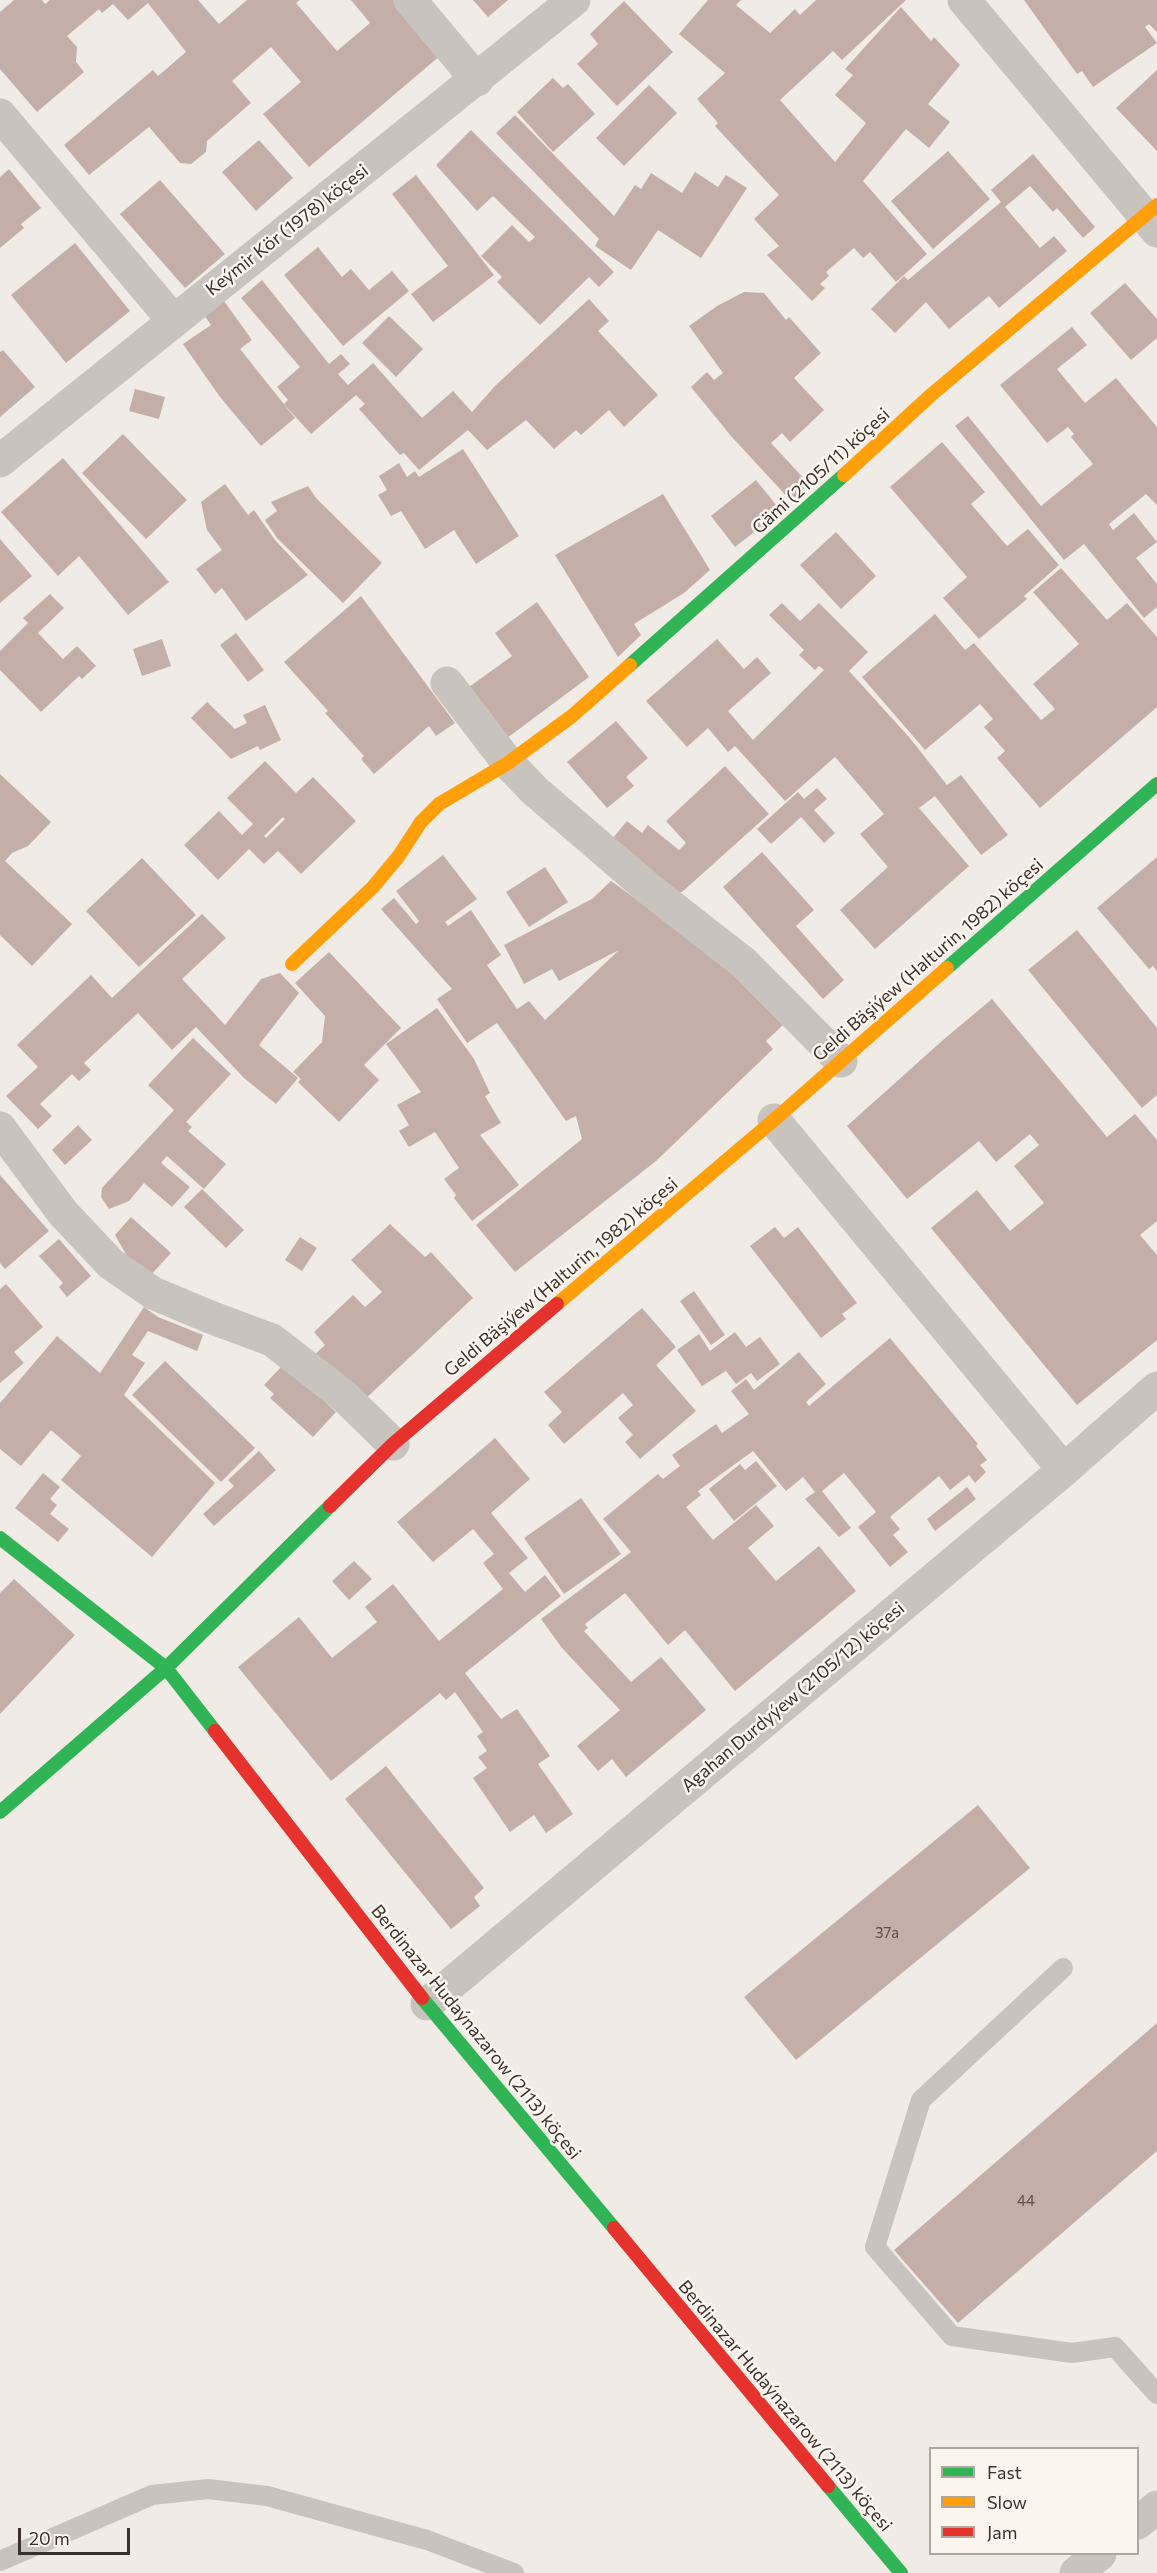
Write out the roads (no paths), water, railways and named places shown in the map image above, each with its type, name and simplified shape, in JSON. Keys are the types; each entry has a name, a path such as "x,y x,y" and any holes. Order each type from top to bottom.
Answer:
{"street":[{"path":"410,0 477,80"},
{"name":"Keýmir Kör (1978) köçesi","path":"0,461 574,0"},
{"path":"964,0 1153,217"},
{"path":"0,115 173,320"},
{"name":"Gämi (2105/11) köçesi","path":"292,964 373,887 398,857 421,822 439,804 508,763 572,716 770,542 931,396 1153,217"},
{"path":"447,683 508,763 566,819 649,889 744,963 841,1061"},
{"name":"Geldi Bäşiýew (Halturin, 1982) köçesi","path":"0,1812 166,1668 393,1444 774,1120 1157,783"},
{"path":"774,1120 1064,1470"},
{"path":"0,1128 63,1213 111,1264 153,1293 272,1340 344,1396 393,1444"},
{"name":"Agahan Durdyýew (2105/12) köçesi","path":"427,2004 1064,1470 1157,1388"},
{"name":"Berdinazar Hudaýnazarow (2113) köçesi","path":"0,1538 166,1668 427,2004 901,2573"},
{"path":"1139,2521 1157,2507"},
{"path":"1076,2573 1098,2555"}],"lane":[{"path":"1063,1968 921,2100 875,2247 952,2336 1072,2354 1115,2347 1157,2394"},
{"path":"0,2561 152,2495 208,2488 267,2496 404,2533 514,2573"}]}
